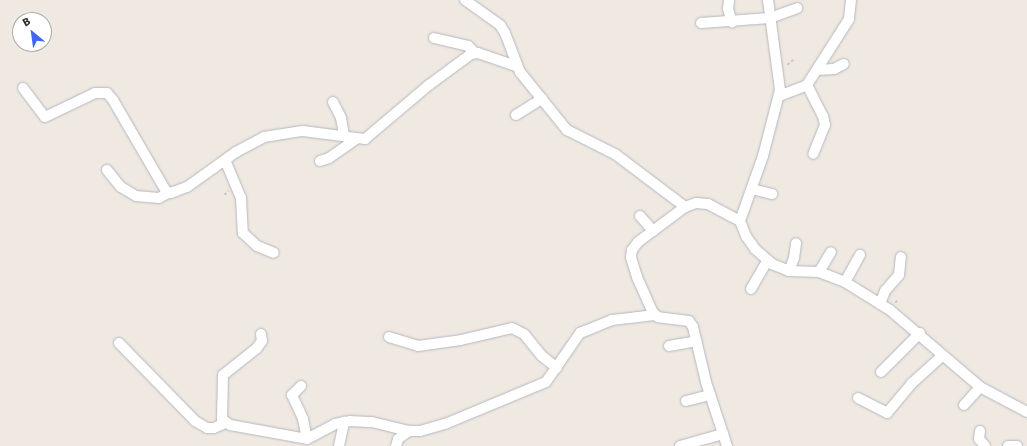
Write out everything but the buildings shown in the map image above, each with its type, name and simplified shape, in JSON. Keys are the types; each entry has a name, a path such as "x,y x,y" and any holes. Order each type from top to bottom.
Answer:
{"street":[{"path":"465,0 500,25 514,55 516,66 567,130 616,154 686,207"},
{"path":"729,0 728,9 732,22"},
{"path":"740,221 752,189 779,96 778,70 768,0"},
{"path":"779,96 807,85 849,19 851,0"},
{"path":"701,23 732,22 770,18 797,8"},
{"path":"434,38 468,46 475,53 516,66"},
{"path":"320,161 329,158 356,139 368,137 429,85 475,53"},
{"path":"817,70 834,69 844,64"},
{"path":"807,85 823,116 825,125 813,154"},
{"path":"23,88 44,117 94,93 107,94 113,100 168,193"},
{"path":"516,115 542,99"},
{"path":"333,102 341,118 344,135"},
{"path":"107,170 121,187 136,196 159,198 168,193 187,187 255,140 278,133 303,131 344,135 356,139"},
{"path":"225,160 241,198 243,233 257,246 274,253"},
{"path":"752,189 772,194"},
{"path":"655,315 631,261 632,250 653,231 686,207 696,203 708,204 740,221 755,249 767,260 789,271 819,272 845,282 880,304 920,333 942,356 980,387 1027,412"},
{"path":"640,216 653,231"},
{"path":"789,271 794,258 796,243"},
{"path":"819,272 831,252"},
{"path":"845,282 860,256"},
{"path":"880,304 884,291 899,275 901,257"},
{"path":"751,289 767,260"},
{"path":"120,343 195,421 207,428 214,428 226,423 268,434 307,439 344,422 372,422 409,431 420,431 445,424 540,385 550,378 580,333 612,320 655,315 689,321 697,341 710,395 727,446"},
{"path":"389,336 418,346 461,340 512,328 524,334 542,356 557,368"},
{"path":"882,372 920,333"},
{"path":"226,423 221,409 223,375 257,348 262,342 261,334"},
{"path":"669,346 697,341"},
{"path":"858,398 887,413 911,384 942,356"},
{"path":"301,386 292,395 303,419 307,439"},
{"path":"964,405 980,387"},
{"path":"686,401 710,395"},
{"path":"339,446 344,422"},
{"path":"396,446 398,439 409,431"},
{"path":"980,431 979,439 985,446"},
{"path":"680,446 723,434"},
{"path":"1008,446 1017,446"}]}
